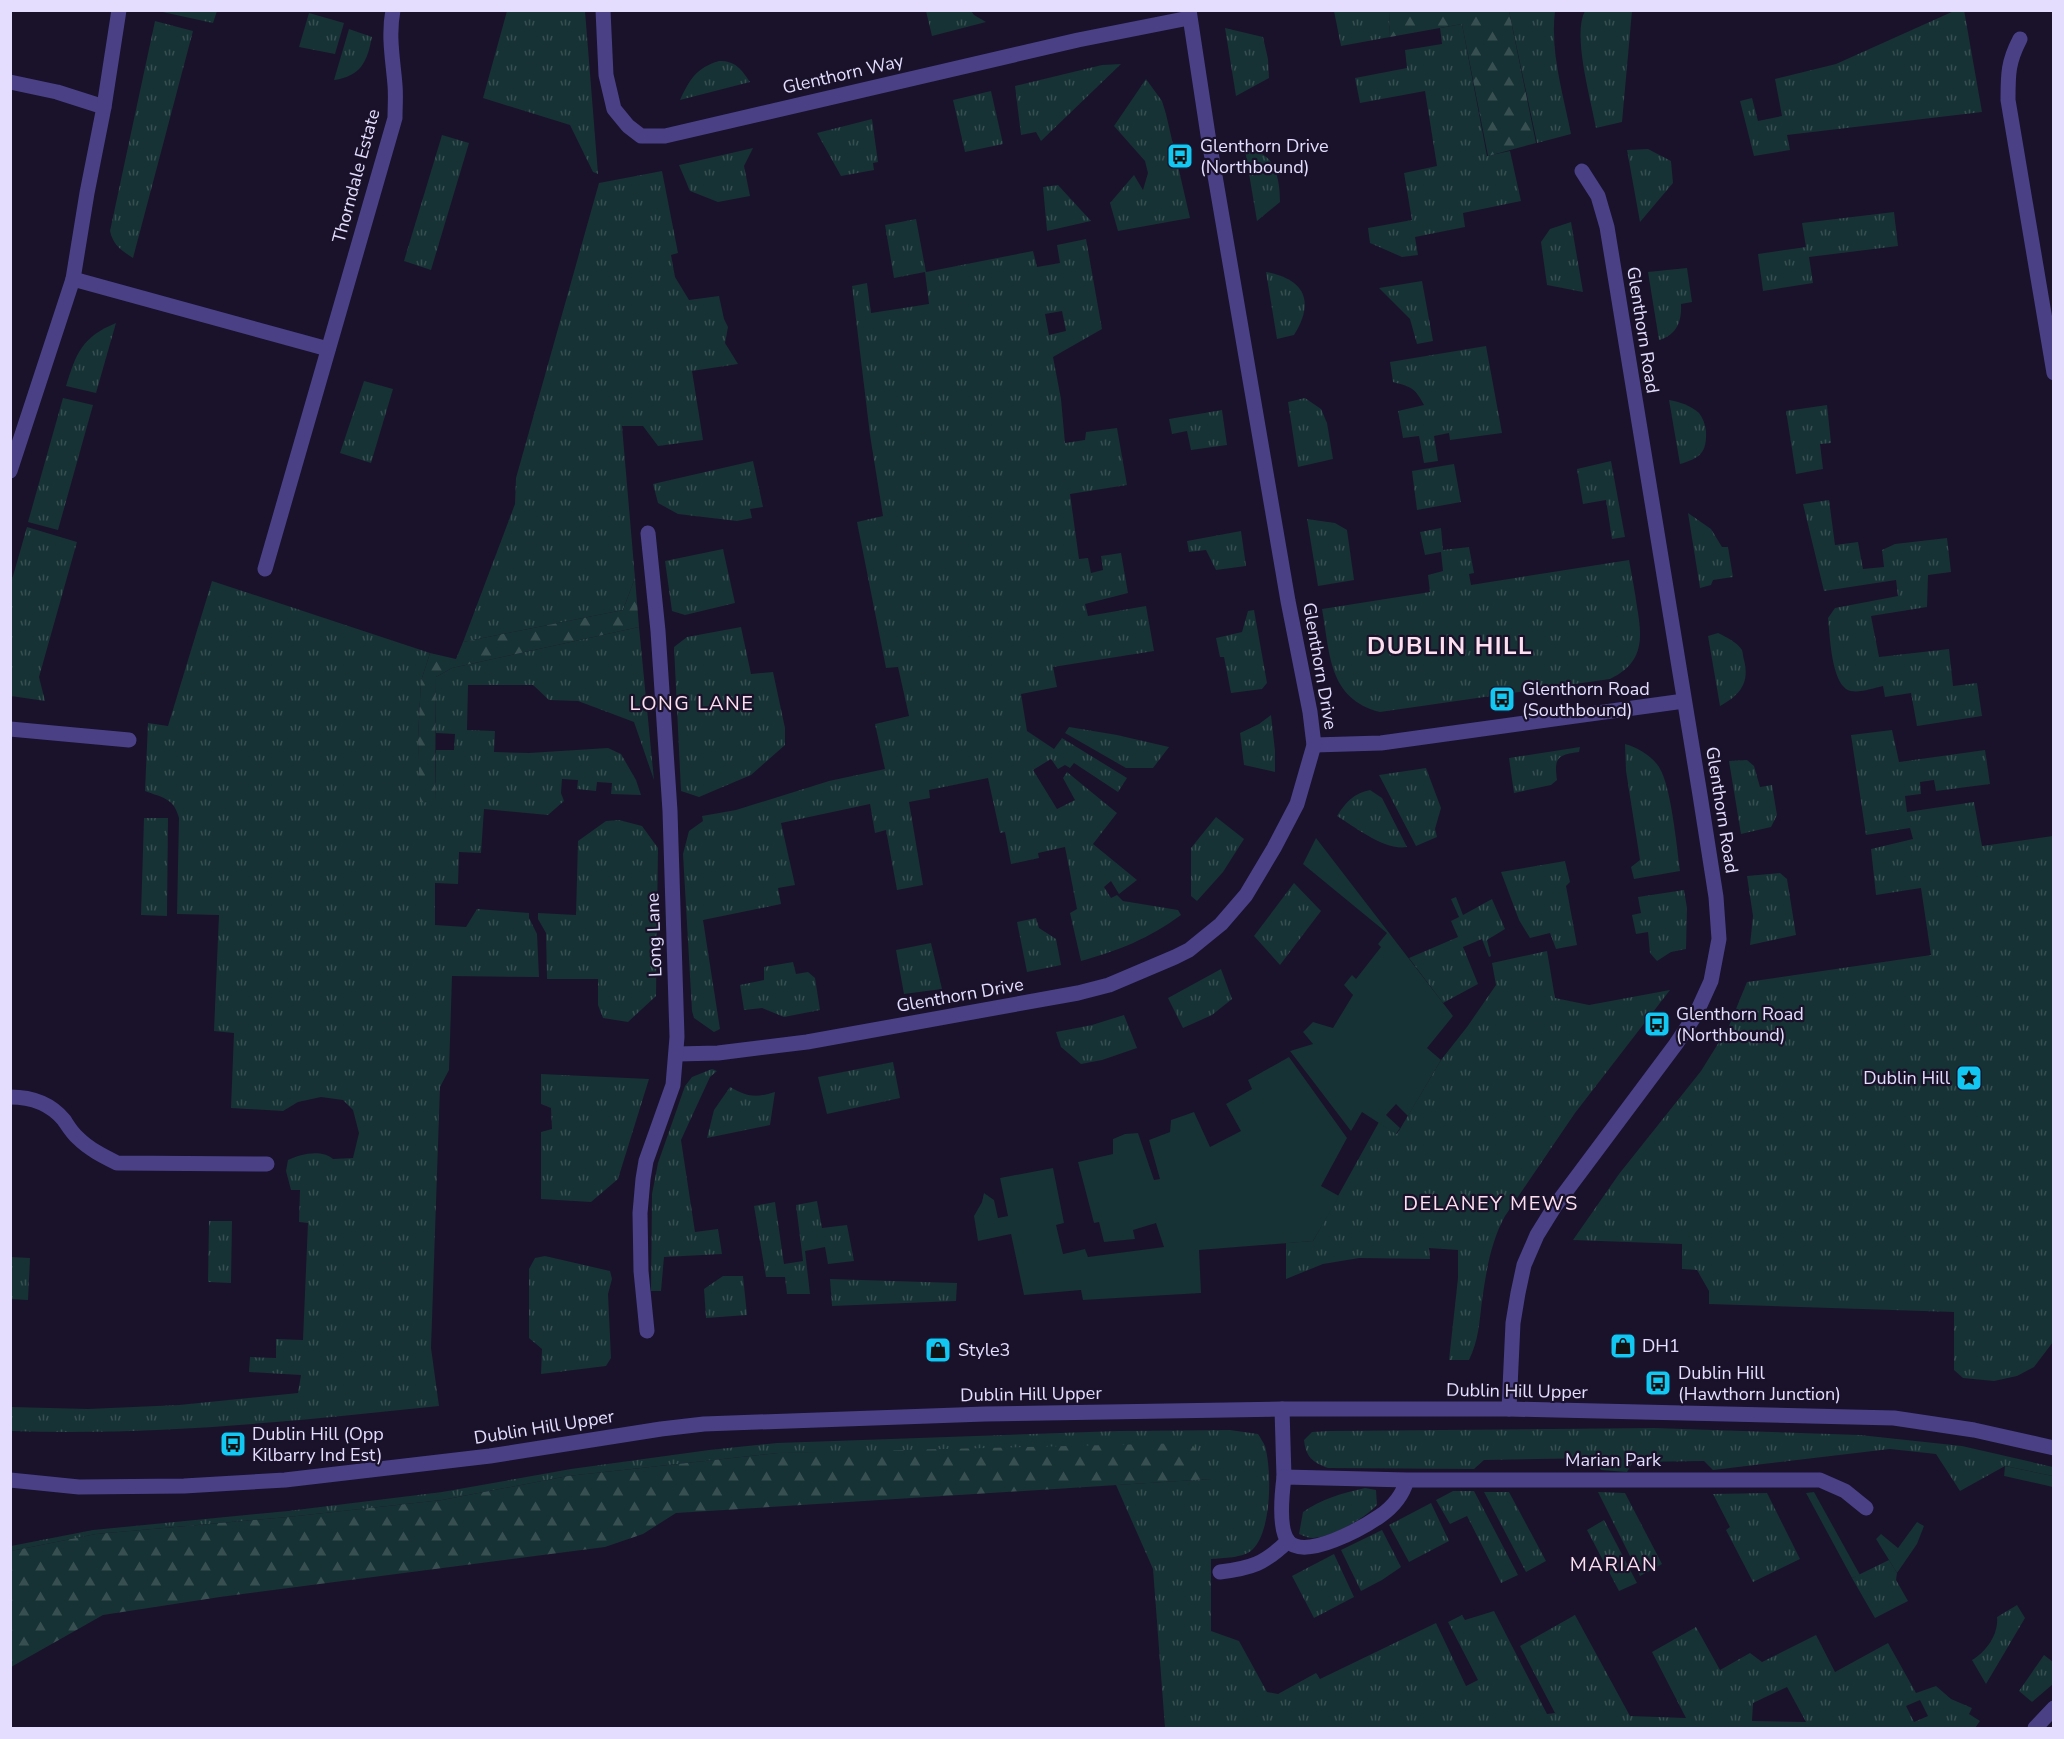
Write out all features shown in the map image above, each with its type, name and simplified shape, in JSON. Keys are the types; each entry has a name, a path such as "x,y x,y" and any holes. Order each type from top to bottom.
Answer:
{"street":[{"path":"10,471 73,279 119,10"},
{"name":"Thorndale Estate","path":"265,569 395,118 395,87 391,55 393,10"},
{"name":"Glenthorn Way","path":"603,10 606,75 614,108 628,126 641,136 665,136 1189,14"},
{"name":"Glenthorn Drive","path":"677,1054 718,1053 778,1046 1078,993 1109,985 1189,950 1221,924 1246,895 1297,804 1314,745 1310,712 1286,589 1189,14"},
{"path":"2020,39 2011,56 2008,100 2054,373"},
{"path":"10,82 57,92 104,107"},
{"name":"Glenthorn Road","path":"1509,1409 1513,1323 1524,1265 1537,1235 1555,1206 1696,1014 1711,981 1719,939 1716,897 1607,227 1598,196 1582,171"},
{"path":"73,279 328,349"},
{"name":"Long Lane","path":"647,1331 641,1259 640,1213 643,1179 646,1161 673,1085 677,1054 670,810 658,631 648,532"},
{"path":"1314,745 1381,743 1684,701"},
{"path":"10,729 129,740"},
{"path":"10,1096 23,1096 45,1103 62,1118 77,1138 117,1163 267,1164"},
{"path":"1282,1409 1284,1527 1288,1540 1300,1548 1314,1547 1332,1541 1382,1515 1403,1493 1407,1480"},
{"name":"Dublin Hill Upper","path":"10,1480 79,1486 184,1486 285,1480 490,1456 704,1424 985,1414 1282,1409 1509,1409 1894,1418 1974,1430 2054,1448"},
{"name":"Marian Park","path":"1284,1477 1407,1480 1820,1480 1845,1491 1866,1508"},
{"path":"1220,1572 1249,1568 1273,1556 1288,1540"},
{"path":"2035,1728 2054,1708"}],"green space":[{"path":"217,10 213,23 158,11"},
{"path":"1964,10 1982,112 1787,135 1790,150 1754,156 1740,101 1752,98 1758,121 1782,116 1775,79 1836,64 1954,11"},
{"path":"507,11 585,11 598,174 593,172 570,125 483,98"},
{"path":"926,11 971,11 986,22 932,36"},
{"path":"1334,11 1389,11 1390,37 1341,46"},
{"path":"1389,11 1509,11 1536,143 1488,156 1462,24 1390,37"},
{"path":"1509,11 1555,11 1554,42 1571,134 1537,143"},
{"path":"1585,11 1632,11 1622,122 1596,128 1581,51 1582,21"},
{"path":"309,13 344,23 335,54 299,47"},
{"path":"155,21 193,31 133,258 118,247 110,231"},
{"path":"1462,24 1487,156 1510,151 1521,201 1463,213 1465,227 1415,237 1418,255 1402,257 1370,243 1368,228 1412,220 1404,173 1437,166 1425,91 1360,103 1355,78 1407,68 1405,50 1442,44 1440,28"},
{"path":"1225,28 1263,37 1268,59 1269,78 1236,96"},
{"path":"349,29 372,37 368,54 357,71 334,80"},
{"path":"719,61 730,62 738,67 750,82 680,100 687,86 699,71"},
{"path":"1121,64 1041,141 1036,132 1021,135 1015,86 1102,65"},
{"path":"1146,79 1162,101 1190,218 1118,231 1110,203 1134,175 1143,190 1148,173 1145,161 1114,126"},
{"path":"991,91 1003,144 965,152 953,100"},
{"path":"872,119 878,162 873,163 874,170 841,176 817,133"},
{"path":"442,135 469,143 431,270 404,261"},
{"path":"753,148 744,166 750,196 718,202 690,191 679,165"},
{"path":"1648,149 1671,161 1673,183 1640,222 1627,150"},
{"path":"1245,150 1266,156 1274,167 1278,181 1280,202 1257,221"},
{"path":"662,171 678,253 671,255 675,277 689,300 719,296 728,327 725,343 738,364 692,371 703,440 658,446 643,426 622,426 635,578 623,610 463,642 515,504 516,478 599,183"},
{"path":"1058,185 1091,221 1047,231 1043,187"},
{"path":"1894,212 1898,246 1809,257 1813,283 1763,291 1758,254 1806,247 1802,223"},
{"path":"916,219 926,272 1033,251 1037,267 1060,263 1057,245 1086,239 1102,329 1053,357 1061,399 1065,443 1085,440 1086,432 1117,428 1127,485 1070,494 1079,559 1088,558 1091,573 1103,570 1101,556 1121,553 1128,593 1085,604 1088,616 1146,606 1154,651 1053,667 1057,687 1021,694 1027,731 1054,749 1062,738 1127,778 1118,792 1074,763 1070,768 1065,765 1058,769 1051,759 1033,770 1057,809 1075,800 1063,778 1067,772 1117,813 1093,844 1137,880 1119,894 1111,881 1104,887 1111,898 1117,895 1123,901 1178,910 1181,915 1133,943 1081,961 1070,913 1077,909 1065,847 1038,853 1039,858 1011,864 1005,832 1000,833 988,778 929,790 930,798 909,802 923,885 897,890 886,830 875,833 870,804 781,823 795,885 778,888 781,904 703,920 720,1029 714,1032 694,1018 692,1011 683,854 689,831 703,821 702,816 736,810 829,781 885,769 875,724 909,716 898,667 886,668 857,522 883,516 870,435 852,286 867,283 871,313 929,304 925,272 894,278 885,225","holes":["1062,311 1066,331 1049,335 1045,314"]},
{"path":"1571,222 1583,292 1547,285 1541,242 1550,229"},
{"path":"1687,268 1692,302 1681,304 1681,316 1674,331 1659,340 1648,272"},
{"path":"1266,272 1290,280 1298,286 1302,294 1305,302 1304,312 1294,335 1277,339"},
{"path":"1422,281 1433,341 1417,344 1410,319 1379,288"},
{"path":"116,323 96,393 66,386 73,364 82,347 95,334"},
{"path":"1486,346 1502,433 1450,440 1449,433 1434,436 1438,461 1424,463 1419,436 1403,438 1398,411 1424,405 1412,389 1393,382 1390,362"},
{"path":"364,381 393,389 371,463 340,453"},
{"path":"63,398 93,405 58,530 28,522"},
{"path":"1305,398 1321,409 1327,423 1333,459 1298,467 1288,402"},
{"path":"1669,400 1685,404 1696,410 1702,417 1706,428 1705,445 1701,454 1680,464"},
{"path":"1827,405 1831,443 1820,444 1823,469 1796,474 1786,411"},
{"path":"1222,410 1227,445 1191,450 1187,431 1172,434 1169,419"},
{"path":"753,461 763,507 750,509 752,518 737,521 678,514 658,503 653,484"},
{"path":"1611,461 1625,537 1612,539 1606,500 1583,504 1577,469"},
{"path":"1454,464 1461,502 1417,510 1412,471"},
{"path":"1829,500 1835,545 1858,542 1863,569 1884,567 1882,550 1895,544 1947,538 1951,572 1928,575 1927,607 1871,616 1879,657 1949,649 1953,686 1977,683 1982,716 1917,726 1911,693 1885,697 1883,686 1851,691 1839,680 1833,659 1828,618 1835,608 1898,596 1896,580 1824,591 1803,504"},
{"path":"1688,513 1711,529 1722,547 1728,547 1733,577 1713,580 1711,585 1700,588"},
{"path":"1307,519 1335,523 1347,530 1354,580 1318,586"},
{"path":"27,527 77,542 39,677 45,701 11,696 11,583"},
{"path":"1441,528 1443,550 1469,547 1474,573 1469,574 1471,585 1629,560 1640,630 1635,658 1621,673 1610,679 1380,712 1363,706 1350,697 1334,672 1322,609 1430,592 1428,575 1443,571 1441,552 1425,555 1420,532"},
{"path":"1241,531 1246,566 1216,570 1206,550 1189,552 1187,541"},
{"path":"723,549 735,603 685,615 672,611 665,561"},
{"path":"635,578 639,627 452,668 436,677 435,803 420,802 418,738 421,681 430,653 456,659 463,642 623,610"},
{"path":"212,581 430,653 421,681 418,738 421,802 435,802 436,750 454,750 455,734 436,733 436,677 452,668 639,627 654,780 634,722 578,701 549,700 533,685 468,685 467,730 495,731 494,752 529,753 608,748 621,754 636,780 641,795 611,794 612,783 597,782 596,791 577,789 578,780 562,779 561,793 564,801 548,815 484,809 481,853 459,852 458,884 435,883 435,925 466,927 477,909 529,913 537,934 539,977 452,976 449,1070 440,1087 431,1348 439,1406 225,1426 118,1431 11,1431 11,1407 88,1409 179,1405 298,1393 301,1375 249,1372 250,1357 276,1358 276,1339 303,1340 308,1223 299,1222 300,1190 291,1190 286,1171 288,1160 317,1153 333,1159 353,1158 359,1133 353,1110 343,1100 321,1097 298,1102 283,1111 231,1108 234,1033 214,1031 219,915 177,914 179,818 171,803 145,791 148,723 168,726"},
{"path":"1254,610 1267,683 1262,689 1231,693 1224,657 1220,657 1216,638 1242,632 1248,611"},
{"path":"741,627 751,674 773,672 785,728 785,745 751,775 699,797 681,791 674,647 687,637"},
{"path":"1718,633 1740,647 1746,668 1742,688 1720,706 1708,636"},
{"path":"1271,715 1275,772 1244,765 1240,733"},
{"path":"1069,727 1169,747 1153,768 1126,768 1065,733"},
{"path":"1892,730 1899,762 1985,750 1990,784 1936,791 1934,780 1920,782 1921,794 1905,796 1907,812 1974,802 1982,846 2053,836 2053,1342 2034,1367 2017,1376 1994,1381 1963,1378 1954,1370 1954,1312 1709,1304 1709,1291 1697,1270 1682,1269 1682,1244 1573,1240 1619,1174 1701,1071 1729,1026 1747,982 1931,955 1921,888 1876,895 1871,849 1913,839 1910,828 1866,835 1851,735"},
{"path":"1625,744 1648,756 1659,767 1663,776 1673,817 1680,871 1634,879 1631,867 1640,860 1626,771"},
{"path":"1580,747 1579,752 1562,756 1559,759 1556,767 1557,780 1551,785 1514,793 1509,758"},
{"path":"1747,760 1754,766 1760,787 1772,785 1777,815 1771,827 1741,834 1729,761"},
{"path":"1426,768 1441,808 1435,829 1437,837 1416,846 1379,775"},
{"path":"1370,790 1382,798 1407,847 1380,842 1337,816 1350,799"},
{"path":"1216,817 1244,839 1223,872 1197,901 1191,896 1191,848"},
{"path":"144,818 168,818 167,916 141,915"},
{"path":"619,820 642,826 658,848 656,996 628,1022 603,1018 598,1005 598,979 547,979 546,933 538,919 538,913 576,915 578,841 606,821"},
{"path":"1316,838 1453,1016 1427,1048 1441,1060 1408,1116 1396,1104 1386,1115 1400,1128 1396,1134 1362,1112 1351,1131 1290,1051 1313,1044 1303,1032 1313,1022 1333,1028 1353,995 1344,985 1352,975 1356,979 1381,947 1378,944 1387,933 1303,864"},
{"path":"1565,861 1570,882 1566,886 1577,945 1556,949 1550,933 1530,938 1519,920 1501,872"},
{"path":"1780,873 1787,879 1796,935 1750,945 1753,916 1747,876"},
{"path":"1294,883 1321,911 1280,965 1254,936"},
{"path":"1684,890 1687,908 1686,949 1671,952 1657,961 1650,953 1648,932 1636,934 1632,915 1641,913 1638,897"},
{"path":"1456,897 1463,915 1492,899 1505,929 1487,940 1491,956 1489,957 1482,939 1463,947 1478,984 1443,1003 1409,958 1458,937 1451,921 1459,917 1451,899"},
{"path":"1036,918 1039,928 1056,939 1061,965 1027,972 1017,922"},
{"path":"931,943 942,989 904,994 896,950"},
{"path":"1547,951 1555,998 1589,1005 1670,990 1575,1113 1505,1216 1490,1257 1475,1345 1469,1360 1449,1360 1458,1278 1458,1250 1429,1248 1430,1259 1359,1258 1323,1264 1286,1279 1286,1243 1313,1241 1379,1122 1397,1134 1441,1060 1496,985 1492,963"},
{"path":"793,962 796,974 808,972 815,978 820,1010 784,1017 762,1008 744,1010 740,985 764,980 764,967"},
{"path":"1221,969 1232,999 1212,1015 1183,1028 1168,998"},
{"path":"1124,1015 1137,1048 1102,1060 1081,1064 1061,1047 1056,1032 1092,1025"},
{"path":"1289,1057 1347,1138 1321,1186 1339,1196 1313,1241 1199,1250 1201,1293 1083,1300 1081,1290 1024,1295 1011,1234 978,1241 974,1216 984,1193 994,1200 998,1218 1008,1216 1000,1178 1053,1168 1064,1223 1056,1225 1063,1254 1085,1249 1088,1257 1164,1247 1156,1223 1133,1230 1135,1239 1104,1242 1099,1222 1094,1223 1078,1162 1113,1154 1113,1139 1125,1134 1138,1133 1154,1180 1160,1179 1149,1140 1170,1132 1171,1120 1194,1112 1210,1147 1241,1131 1226,1104 1252,1089 1248,1080"},
{"path":"893,1062 900,1098 827,1114 818,1077"},
{"path":"712,1069 717,1071 710,1077 681,1140 695,1232 718,1229 722,1254 664,1257 661,1291 651,1291 652,1194 658,1163 685,1086 692,1077"},
{"path":"541,1074 649,1079 618,1179 591,1202 541,1199 541,1132 552,1129 551,1108 541,1104"},
{"path":"730,1087 752,1096 775,1092 770,1125 707,1138 714,1110"},
{"path":"817,1201 822,1228 847,1225 854,1261 828,1264 825,1247 805,1251 810,1294 787,1294 785,1277 766,1277 754,1206 775,1202 784,1264 803,1261 796,1205"},
{"path":"209,1221 232,1221 231,1283 208,1282"},
{"path":"545,1256 610,1271 612,1279 608,1294 611,1358 606,1366 541,1374 542,1349 529,1338 529,1269 535,1258"},
{"path":"11,1257 30,1258 28,1300 11,1299"},
{"path":"723,1276 743,1276 747,1315 706,1318 704,1289"},
{"path":"830,1279 957,1283 956,1301 832,1306"},
{"path":"1654,1428 1860,1435 1962,1446 2053,1467 2053,1476 2005,1466 1960,1491 1936,1454 1890,1449 1713,1470 1704,1461 1633,1462 1627,1472 1601,1470 1594,1458 1484,1460 1474,1469 1328,1468 1311,1458 1306,1451 1304,1440 1312,1432 1329,1431"},
{"path":"1230,1430 1258,1434 1265,1446 1269,1470 1269,1501 1263,1530 1259,1541 1248,1553 1211,1559 1211,1631 1239,1641 1267,1692 1278,1694 1316,1673 1320,1679 1436,1623 1466,1686 1478,1680 1448,1622 1462,1615 1465,1620 1494,1611 1547,1714 1555,1713 1520,1646 1575,1615 1630,1716 1686,1718 1652,1652 1696,1627 1720,1670 1750,1653 1762,1662 1816,1635 1835,1672 1888,1643 1916,1693 1936,1686 1951,1699 1972,1708 1969,1714 1980,1721 1975,1728 1165,1728 1153,1569 1116,1485 1211,1479 878,1452 778,1453 568,1476 442,1500 288,1517 96,1534 11,1551 11,1546 93,1530 288,1511 442,1492 571,1469 709,1450 777,1443 1118,1431","holes":["1787,1687 1806,1722 1752,1721 1753,1703","1920,1700 1928,1716 1914,1722 1906,1706"]},
{"path":"1191,1443 1205,1462 1211,1479 676,1513 643,1534 605,1547 220,1597 103,1615 11,1667 11,1551 96,1534 288,1517 442,1500 568,1476 778,1453"},
{"path":"2005,1466 2053,1476 2053,1487 2004,1476"},
{"path":"1365,1488 1376,1490 1377,1505 1364,1516 1338,1531 1321,1537 1311,1538 1299,1534 1303,1512 1332,1497"},
{"path":"1453,1491 1474,1491 1518,1575 1501,1583 1467,1516 1450,1524 1436,1500"},
{"path":"1484,1492 1509,1492 1546,1561 1526,1572"},
{"path":"1598,1492 1625,1493 1662,1564 1640,1576"},
{"path":"1814,1492 1860,1575 1852,1578 1806,1493"},
{"path":"1767,1493 1800,1559 1753,1582 1726,1530 1730,1527 1713,1494"},
{"path":"1431,1503 1449,1541 1409,1562 1389,1525"},
{"path":"1604,1520 1637,1583 1619,1591 1587,1530"},
{"path":"1917,1522 1924,1526 1917,1544 1897,1573 1876,1539 1881,1534 1898,1548"},
{"path":"1382,1530 1401,1567 1361,1591 1341,1550"},
{"path":"1334,1554 1354,1597 1314,1618 1292,1576"},
{"path":"1889,1560 1897,1573 1896,1580 1908,1601 1875,1618 1852,1578"},
{"path":"2017,1605 2025,1618 1986,1684 1972,1660 1991,1642 1996,1630 1997,1617"},
{"path":"2044,1655 2053,1662 2053,1684 2032,1702 2019,1691"}],"place":[{"name":"Glenthorn Drive (Northbound)","path":"1180,156"},
{"name":"Glenthorn Road (Southbound)","path":"1502,699"},
{"name":"Glenthorn Road (Northbound)","path":"1657,1024"},
{"name":"Dublin Hill","path":"1969,1078"},
{"name":"DH1","path":"1623,1346"},
{"name":"Style3","path":"938,1350"},
{"name":"Dublin Hill (Hawthorn Junction)","path":"1658,1383"},
{"name":"Dublin Hill (Opp Kilbarry Ind Est)","path":"233,1444"}],"district":[{"name":"DUBLIN HILL","path":"1450,646"},
{"name":"LONG LANE","path":"692,703"},
{"name":"DELANEY MEWS","path":"1491,1203"},
{"name":"MARIAN","path":"1614,1564"}]}
